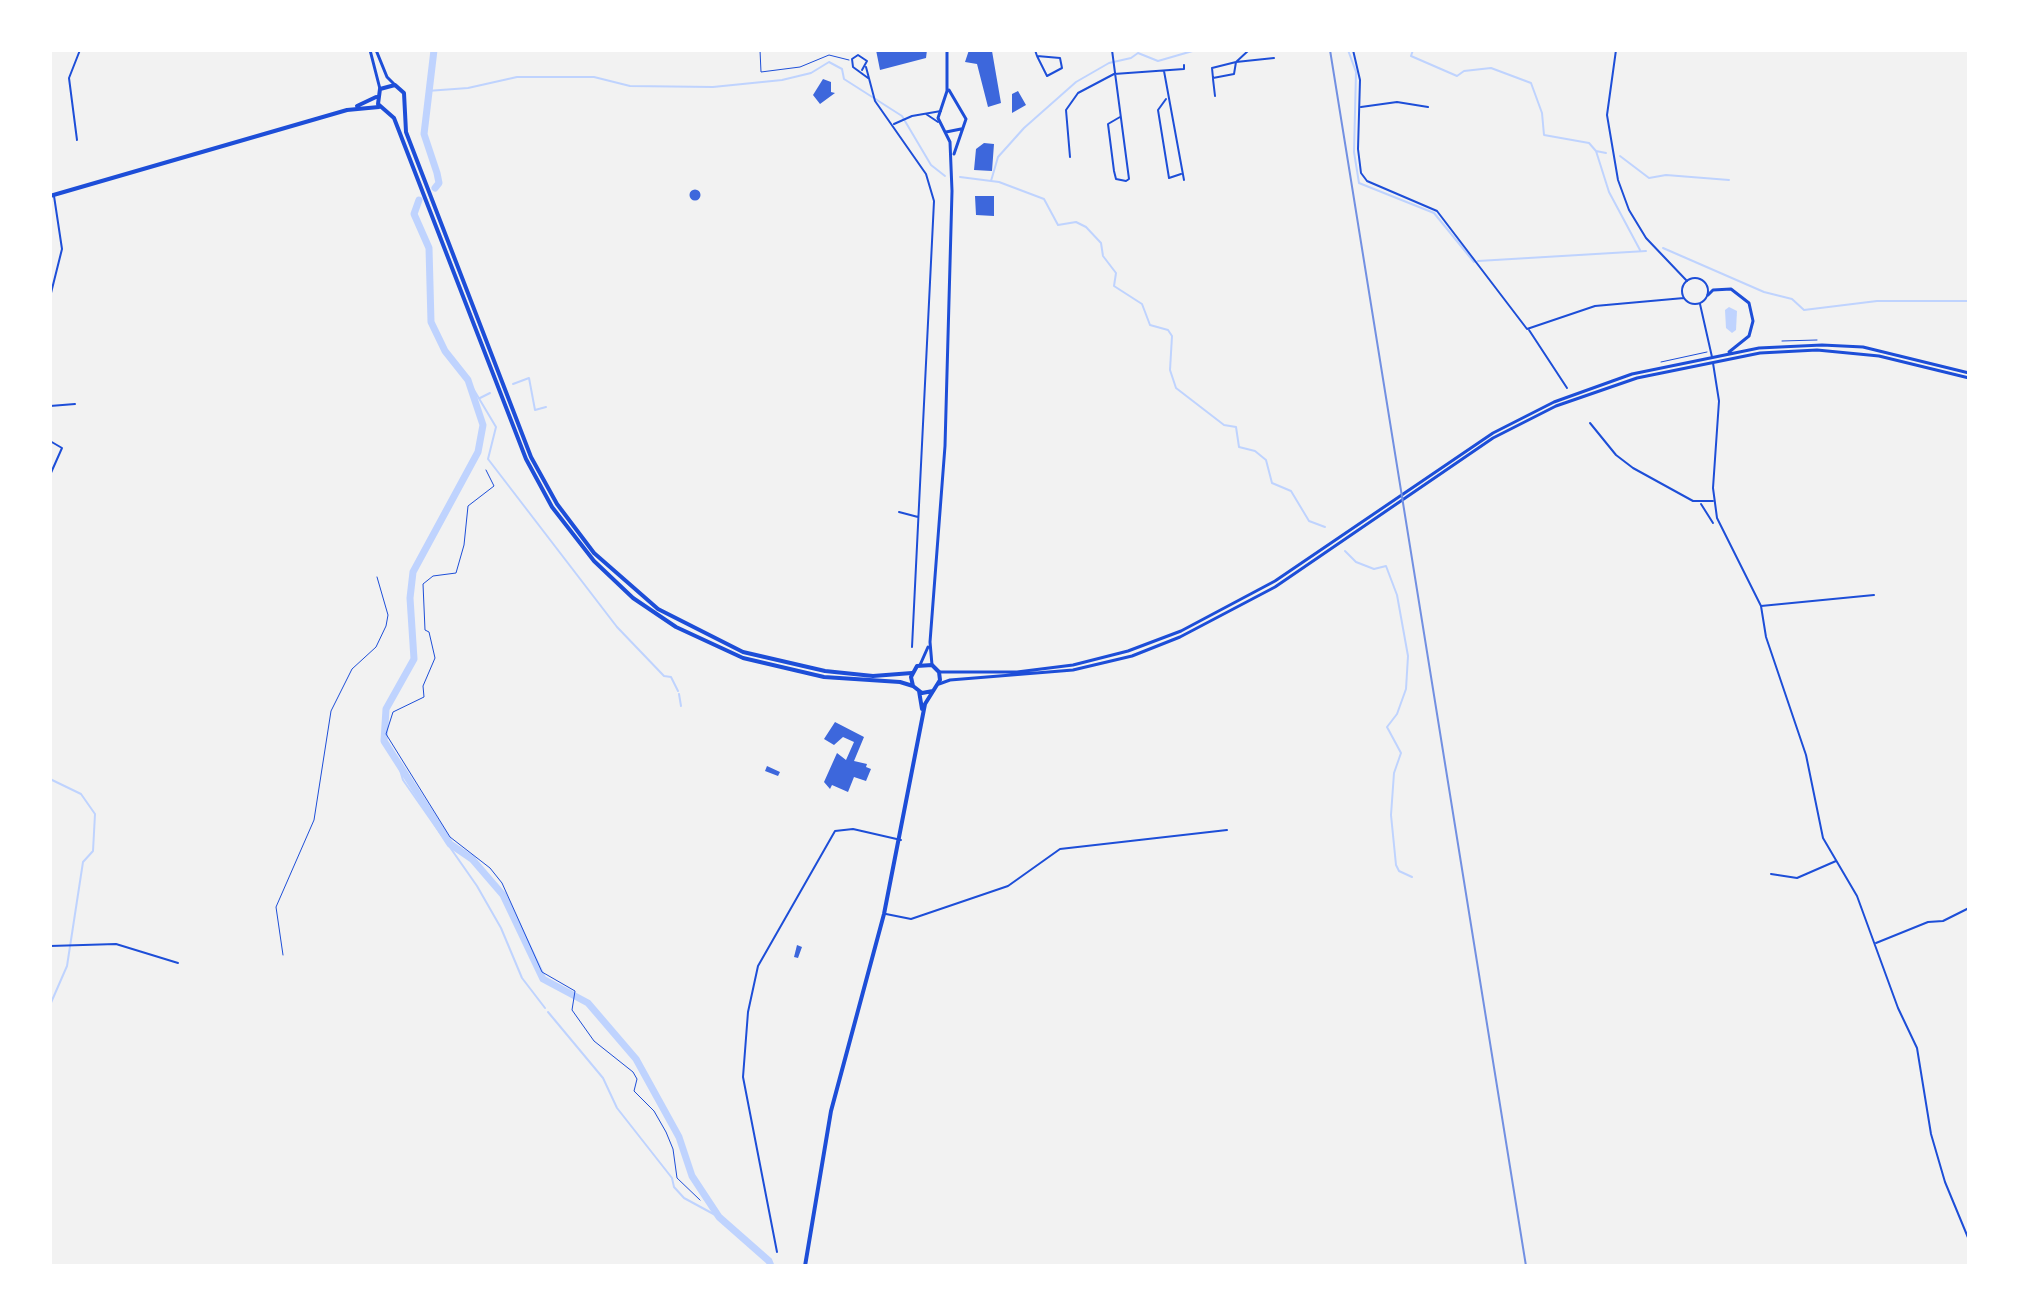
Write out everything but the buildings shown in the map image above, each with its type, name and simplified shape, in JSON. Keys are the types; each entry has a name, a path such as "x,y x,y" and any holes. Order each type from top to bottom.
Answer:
{"highway":[{"path":"52,195 347,110 376,97 380,89 395,85 404,93 402,107 406,132 424,188"},
{"path":"376,97 379,107"},
{"path":"347,110 379,107 394,118 430,200 531,457 557,504 605,564 636,593 680,623 743,652 825,671 873,676 912,673 920,665 932,665 939,672 939,684 922,716 901,840 884,914 831,1111 805,1266"},
{"path":"387,112 402,107"},
{"path":"430,200 532,471 570,533 612,579 676,627 743,658 824,677 900,682 919,691 933,691"},
{"path":"912,673 913,686"},
{"path":"919,691 922,716"}],"main road":[{"path":"370,50 380,89"},
{"path":"376,50 387,77 395,85"},
{"path":"932,665 930,642 945,446 952,164 946,132 938,122 948,82 947,50"},
{"path":"948,82 956,106 965,115 952,164"},
{"path":"942,109 956,106"},
{"path":"946,132 961,129"},
{"path":"1708,295 1713,290 1731,289 1743,295 1752,312 1749,336 1726,354"},
{"path":"939,672 967,675 1053,668 1089,662 1156,642 1209,618 1275,581 1493,433 1554,402 1632,374 1726,354 1792,345 1845,345 1969,376"},
{"path":"1410,490 1469,452 1556,406 1637,378 1687,367 1760,353 1817,350 1879,356 1969,376"},
{"path":"939,684 950,680 1073,670 1156,647 1208,625 1275,587 1398,498"},
{"path":"920,665 930,642"}],"street":[{"path":"77,140 69,78 80,50"},
{"path":"1035,50 1037,56 1047,76 1062,68 1060,58 1037,56"},
{"path":"1112,50 1129,179 1126,181 1116,179 1108,124 1120,117"},
{"path":"1213,78 1234,74 1236,62 1249,50"},
{"path":"1353,50 1359,70 1358,162 1367,181 1437,211 1529,330 1567,388"},
{"path":"1616,50 1607,115 1618,180 1629,210 1646,238 1687,281 1703,280 1708,295 1700,304"},
{"path":"869,79 851,62 860,55 866,58 874,99 926,174 934,201 912,647"},
{"path":"1215,96 1212,68 1274,58"},
{"path":"1070,157 1066,124 1070,101 1101,79 1116,74 1184,69 1184,65"},
{"path":"862,70 866,67"},
{"path":"1164,70 1166,99 1172,109 1184,180"},
{"path":"1166,99 1158,110 1169,178 1183,174"},
{"path":"1360,107 1397,102 1428,107"},
{"path":"892,124 942,109"},
{"path":"924,114 938,122"},
{"path":"50,297 62,249 52,195"},
{"path":"1687,281 1682,291 1684,298 1689,303 1700,304"},
{"path":"1529,330 1568,312 1595,306 1684,298"},
{"path":"1700,304 1716,378 1719,416 1713,501 1722,531 1761,606 1766,637 1806,755 1819,827 1857,896 1922,1065 1931,1134 1945,1182 1969,1240"},
{"path":"50,406 75,404"},
{"path":"1590,423 1616,455 1633,468 1700,503 1713,523"},
{"path":"50,441 62,448 50,475"},
{"path":"1700,503 1713,501"},
{"path":"899,512 919,517"},
{"path":"1761,606 1874,595"},
{"path":"777,1252 743,1077 754,979 769,942 835,831 853,829 901,840"},
{"path":"884,914 911,919 1008,886 1060,849 1227,830"},
{"path":"1771,874 1797,878 1836,861"},
{"path":"1876,943 1928,922 1943,921 1969,908"},
{"path":"50,946 116,944 178,963"}],"lane":[{"path":"760,50 761,72 800,67 825,55 845,57 851,62"}],"path":[{"path":"486,470 494,486 468,506 464,545 456,573 433,576 423,584 425,630 429,632 435,658 424,682 424,697 393,712 386,734 450,837 490,868 502,883 540,969 575,992 571,1000 572,1010 594,1041 633,1072 637,1079 634,1091 654,1111 666,1132 675,1157 677,1178 700,1200"},
{"path":"283,955 276,907 314,820 331,711 352,669 376,647 386,626 388,615 377,577"}],"water":[{"path":"1729,307 1737,311 1736,330 1732,333 1726,328 1725,310"}],"waterway":[{"path":"434,50 424,134 437,173 439,183 435,188"},
{"path":"991,181 998,157 1024,128 1076,82 1109,63 1131,58 1138,53 1158,61 1196,50"},
{"path":"1348,50 1356,72 1354,152 1359,183 1434,213 1474,262"},
{"path":"1413,50 1411,56 1457,76 1464,71 1491,68 1531,83 1542,113 1544,135 1589,143 1596,151 1606,153"},
{"path":"427,91 468,88 517,77 594,77 630,86 713,87 782,80 811,73 829,62 842,69 844,79 902,116 931,165 945,176"},
{"path":"1596,151 1609,192 1640,250"},
{"path":"1620,156 1649,178 1666,175 1729,180"},
{"path":"960,177 999,182 1044,199 1058,225 1076,222 1086,227 1101,243 1103,256 1116,273 1114,286 1142,304 1150,325 1168,330 1172,336 1170,370 1176,388 1224,425 1236,427 1239,447 1255,451 1266,460 1272,483 1291,491 1309,521 1325,527"},
{"path":"419,200 414,214 429,248 431,322 445,351 468,380 483,425 478,452 413,572 410,598 414,659 386,709 384,741 450,844 472,859 503,895 543,979 588,1003 636,1059 679,1137 692,1176 719,1217 771,1266"},
{"path":"1663,248 1764,292 1792,299 1804,310 1877,301 1969,301"},
{"path":"1478,261 1646,251"},
{"path":"513,384 529,378 535,410 546,407"},
{"path":"468,380 496,427 488,459 617,627 664,676 671,677 678,691"},
{"path":"480,398 490,393"},
{"path":"1345,551 1356,562 1374,569 1386,566 1397,595 1408,656 1406,689 1397,714 1387,727 1401,753 1394,773 1391,815 1396,865 1399,871 1412,877"},
{"path":"679,694 681,706"},
{"path":"397,760 403,780 477,886 501,928 522,978 545,1008"},
{"path":"50,779 81,794 95,814 93,851 83,862 67,966 50,1005"},
{"path":"548,1012 603,1078 617,1108 672,1178 674,1187 684,1198 719,1217"}],"railway":[{"path":"1330,50 1526,1266"}]}
